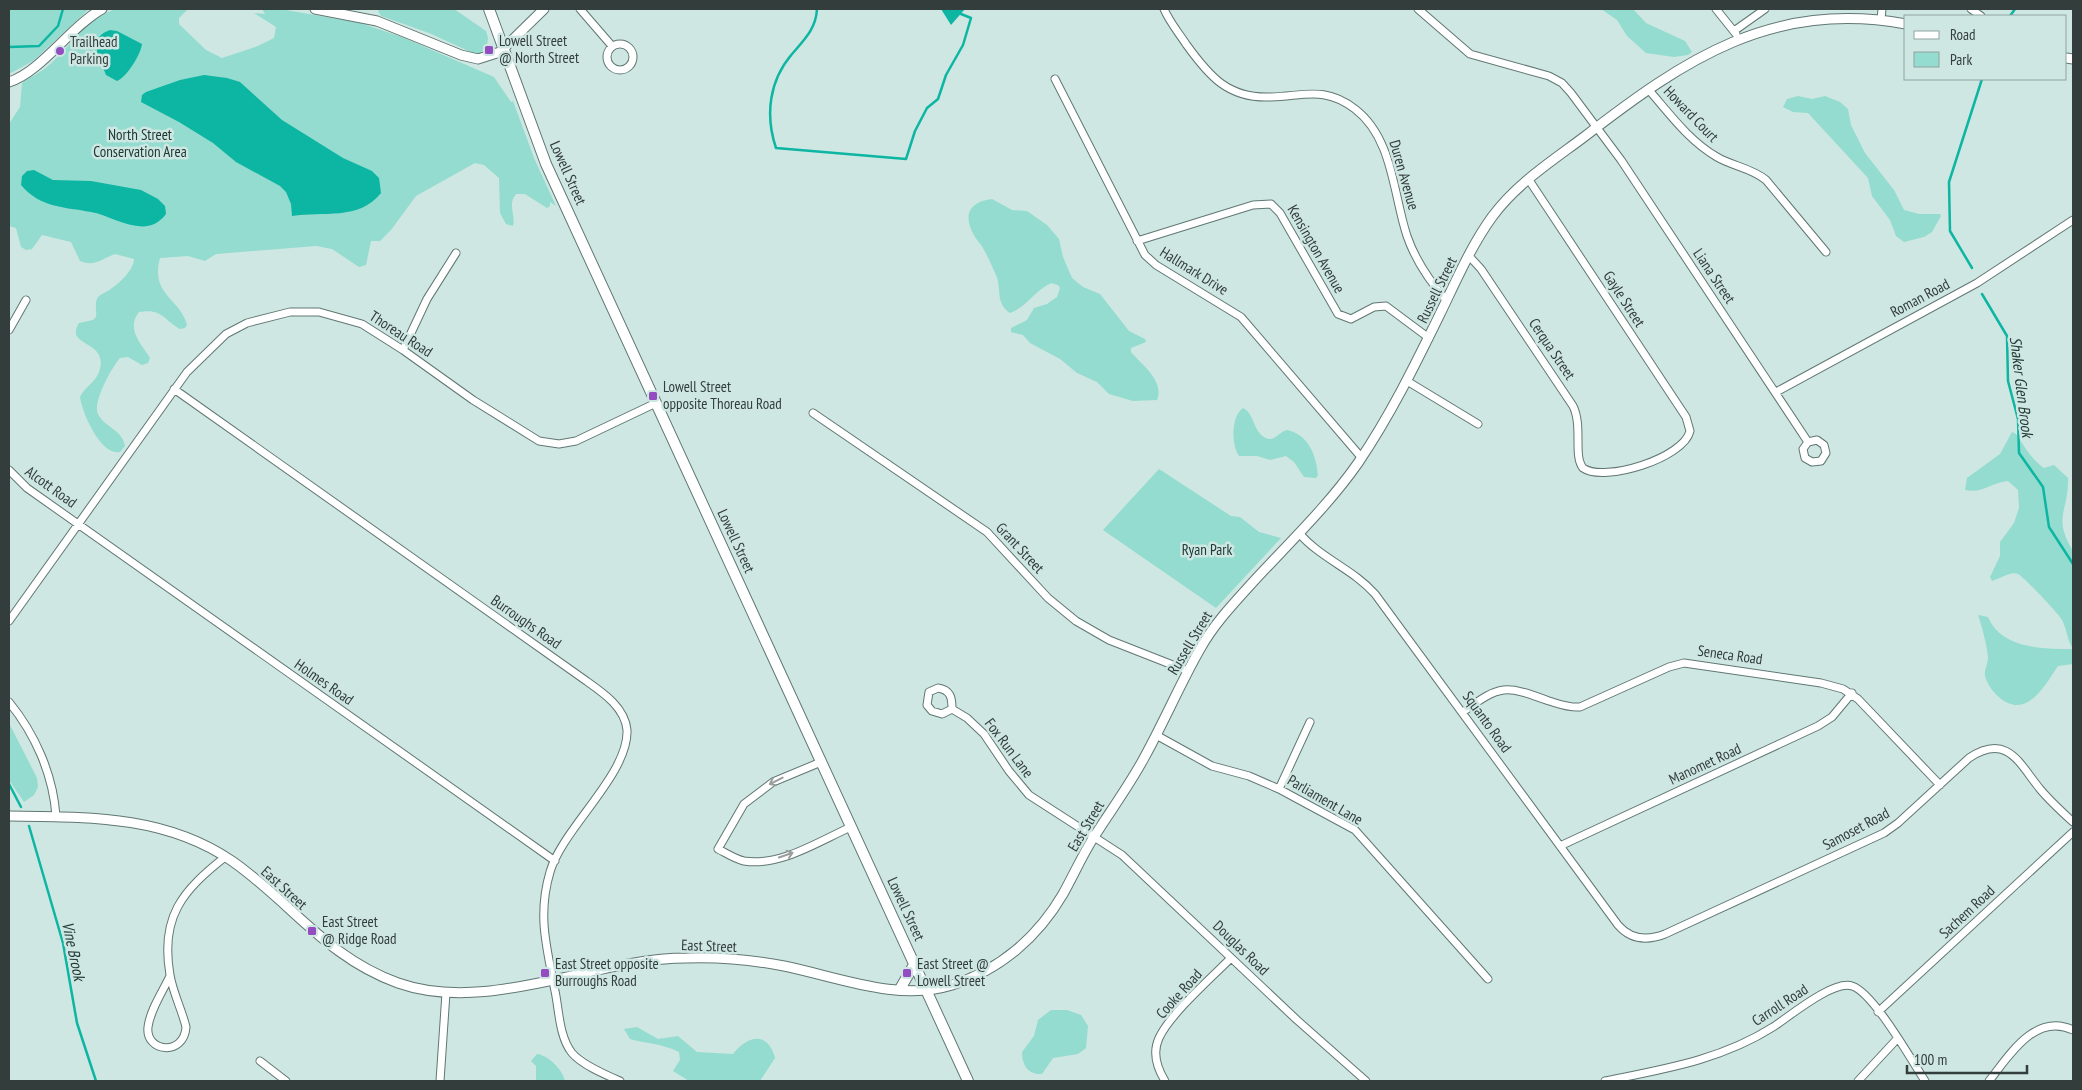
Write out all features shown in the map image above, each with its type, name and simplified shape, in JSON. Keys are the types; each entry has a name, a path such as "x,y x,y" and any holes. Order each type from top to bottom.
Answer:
{"main road":[{"name":"Lowell Street","path":"489,9 546,164 968,1081"},
{"path":"900,989 915,963"}],"street":[{"path":"9,82 27,72 75,28 102,9"},
{"path":"315,9 377,21 474,59 490,57 504,48 544,9"},
{"path":"580,9 612,46"},
{"name":"Duren Avenue","path":"1164,9 1205,70 1232,90 1245,95 1261,97 1306,92 1321,94 1342,100 1366,119 1375,130 1383,148 1410,244 1424,270 1447,301"},
{"path":"1418,9 1470,54 1558,80 1598,126"},
{"path":"1716,9 1737,34 1765,9"},
{"path":"1882,9 1882,19"},
{"name":"Russell Street","path":"1140,766 1188,671 1219,619 1325,504 1361,457 1407,381 1469,256 1493,215 1529,180 1648,89 1737,34 1812,20 1840,17 1882,19 1904,24"},
{"name":"Hallmark Drive","path":"1055,79 1145,255 1156,265 1244,320 1361,457"},
{"name":"Howard Court","path":"1648,89 1701,147 1721,160 1764,178 1826,252"},
{"name":"Liana Street","path":"1598,126 1808,442"},
{"name":"Gayle Street","path":"1529,180 1686,417 1689,427 1689,436 1676,450 1648,463 1603,472 1591,472 1583,468"},
{"name":"Kensington Avenue","path":"1137,241 1253,205 1271,204 1282,216 1338,314 1351,319 1374,307 1386,306 1428,338"},
{"name":"Roman Road","path":"1776,392 1977,283 2073,220"},
{"path":"403,350 427,299 456,253"},
{"name":"Cerqua Street","path":"1469,256 1481,269 1573,406 1579,422 1578,457 1583,468"},
{"path":"9,330 26,300"},
{"name":"Thoreau Road","path":"9,621 187,372 226,334 248,323 290,312 319,312 362,324 403,350 472,400 539,441 559,444 576,441 656,404"},
{"path":"1407,381 1478,424"},
{"name":"Burroughs Road","path":"174,389 585,680 608,697 620,712 627,730 623,752 555,861 548,878 543,916 543,934 564,1037 572,1053 620,1081"},
{"name":"Grant Street","path":"813,413 987,532 1048,598 1076,621 1109,640 1188,671"},
{"name":"Alcott Road","path":"9,470 27,488 78,524"},
{"name":"Holmes Road","path":"78,524 555,861"},
{"name":"Squanto Road","path":"1299,533 1310,545 1359,578 1371,590 1463,712 1618,925 1628,934 1640,938"},
{"name":"Seneca Road","path":"1463,712 1486,695 1506,689 1525,692 1564,706 1580,707 1665,668 1684,663 1825,683 1852,693 1940,785"},
{"name":"Manomet Road","path":"1560,846 1818,726 1832,717 1852,693"},
{"path":"9,702 36,743 49,775 54,794 56,816"},
{"name":"Fox Run Lane","path":"952,709 967,718 984,734 1009,771 1029,795 1095,836"},
{"path":"1279,789 1310,722"},
{"name":"Parliament Lane","path":"1156,735 1212,766 1249,776 1279,789 1355,830 1488,979"},
{"name":"Samoset Road","path":"1640,938 1654,938 1665,934 1884,833 1898,824 1976,754 1991,750 2003,751 2020,761 2043,792 2073,822"},
{"path":"821,762 773,782 744,804 718,849 743,860 768,862 799,851 851,827"},
{"name":"East Street","path":"9,816 118,819 154,826 202,844 225,858 262,886 336,951 379,976 407,986 446,993 495,990 631,963 686,958 733,960 778,965 868,985 900,989 927,989 945,988 988,971 1011,955 1048,917 1095,836 1140,766"},
{"name":"Sachem Road","path":"1878,1012 2073,832"},
{"name":"Douglas Road","path":"1095,836 1122,855 1297,1020 1366,1081"},
{"path":"170,976 148,1024 148,1031 154,1043 166,1048 178,1044 185,1034 186,1027 170,976 169,938 174,913 188,889 225,858"},
{"name":"Cooke Road","path":"1165,1081 1158,1070 1155,1058 1158,1038 1189,1001 1231,958"},
{"name":"Carroll Road","path":"1605,1081 1727,1052 1762,1033 1818,997 1840,986 1850,985 1861,990 1925,1081"},
{"path":"440,1081 446,993"},
{"path":"1989,1081 2013,1050 2029,1036 2054,1026 2073,1030"},
{"path":"1858,1081 1897,1039"},
{"path":"260,1061 286,1081"}],"green space":[{"path":"9,9 89,9 33,61 9,74"},
{"name":"North Street Conservation Area","path":"116,9 188,9 179,18 179,24 206,50 222,58 258,46 274,38 276,27 254,13 265,14 262,9 280,9 360,23 402,37 494,77 511,102 513,101 534,158 556,206 550,202 550,206 547,208 525,194 516,194 512,202 513,226 506,224 500,213 499,178 484,165 475,163 416,196 391,230 380,241 371,241 366,265 359,267 332,249 316,246 216,254 205,261 188,256 160,258 158,270 162,288 178,308 187,325 185,328 180,329 162,315 147,311 139,312 135,318 134,330 150,358 148,363 142,365 128,357 120,358 108,377 98,402 97,409 101,419 117,432 125,446 120,452 113,451 100,441 84,413 80,397 94,381 100,369 100,359 98,353 77,336 76,331 79,323 93,320 96,317 98,297 122,279 132,267 134,259 115,254 98,262 85,263 80,261 71,242 42,235 32,249 26,250 21,247 16,228 9,226 9,124 20,107 22,83 48,66 87,26"},
{"path":"381,9 454,9 486,31 488,38 487,46 480,53 473,53 429,33 381,16 378,11"},
{"path":"1601,9 1633,9 1646,23 1685,41 1692,52 1688,55 1674,57 1646,53 1627,36 1617,20"},
{"path":"1798,96 1812,99 1825,96 1840,102 1848,109 1851,125 1865,153 1894,190 1904,210 1919,214 1940,214 1941,216 1932,232 1924,237 1904,242 1896,236 1890,220 1872,196 1868,178 1808,113 1793,112 1783,107 1787,99"},
{"path":"992,199 1012,210 1027,211 1047,225 1059,239 1063,257 1072,278 1083,287 1100,294 1129,331 1145,339 1146,342 1131,348 1131,352 1146,367 1155,380 1159,393 1157,400 1133,401 1109,394 1097,382 1077,373 1060,359 1030,343 1023,335 1011,332 1011,328 1027,320 1034,308 1047,304 1057,297 1060,288 1058,285 1051,283 1016,310 1010,313 1005,309 1002,305 996,275 969,223 972,207 977,203"},
{"path":"1243,408 1250,415 1260,434 1264,437 1271,439 1287,430 1301,436 1313,453 1318,475 1316,478 1304,477 1294,462 1286,456 1270,460 1257,456 1239,456 1236,451 1233,431 1236,417"},
{"path":"2012,432 2016,434 2035,461 2044,468 2054,465 2068,478 2062,522 2073,551 2073,649 2064,623 2021,576 2015,573 1992,581 1990,577 2000,556 2000,542 2014,523 2019,508 2018,490 2008,481 1982,489 1965,490 1967,478 2000,454"},
{"name":"Ryan Park","path":"1159,469 1231,516 1240,517 1259,532 1281,538 1216,608 1103,530"},
{"path":"1978,615 1988,617 1994,628 2003,636 2024,645 2049,649 2073,649 2073,664 2058,666 2041,690 2027,703 2019,705 2010,704 1995,693 1986,680 1985,674 1988,660"},
{"path":"9,723 37,778 38,787 34,795 24,802 9,780"},
{"path":"1051,1010 1067,1010 1081,1015 1088,1026 1086,1048 1078,1054 1053,1058 1042,1074 1033,1073 1025,1065 1022,1052 1034,1036 1038,1020"},
{"path":"637,1027 658,1039 678,1036 697,1052 733,1054 751,1040 763,1040 772,1049 775,1058 760,1081 689,1081 673,1071 680,1060 679,1052 660,1045 630,1039 624,1029"},
{"path":"537,1054 546,1057 554,1064 561,1072 565,1081 536,1081 536,1066 531,1061"}],"shaded area":[{"path":"941,9 965,9 951,25"},
{"path":"110,30 117,31 142,44 133,65 117,81 106,75 97,50 98,38"},
{"path":"204,75 240,82 282,120 343,158 372,171 379,178 381,193 362,208 351,211 292,216 291,204 286,192 280,186 236,162 213,143 179,122 141,102 142,95 146,92 180,80"},
{"path":"34,170 53,180 91,181 141,190 158,199 165,206 166,214 158,222 149,226 140,226 130,225 100,214 53,205 28,193 21,185 22,176 27,171"}],"waterway":[{"name":"Vine Brook","path":"9,47 39,46 58,26 63,9"},
{"path":"817,9 812,28 784,64 774,87 770,111 776,148 906,159 915,131 927,108 938,99 946,75 963,45 971,18 961,14"},
{"name":"Shaker Glen Brook","path":"2011,15 2015,9"},
{"name":"Shaker Glen Brook","path":"1972,268 1950,231 1949,182 1982,80"},
{"name":"Shaker Glen Brook","path":"1982,294 2007,336 2008,381 2018,419 2019,453 2043,487 2049,527 2073,564"},
{"name":"Vine Brook","path":"9,784 21,807"},
{"name":"Vine Brook","path":"29,826 63,943 77,1023 96,1081"}],"place":[{"name":"Lowell Street @ North Street","path":"489,50"},
{"name":"Trailhead Parking","path":"60,51"},
{"name":"Lowell Street opposite Thoreau Road","path":"653,396"},
{"name":"East Street @ Ridge Road","path":"312,931"},
{"name":"East Street opposite Burroughs Road","path":"545,973"},
{"name":"East Street @ Lowell Street","path":"907,973"}]}
